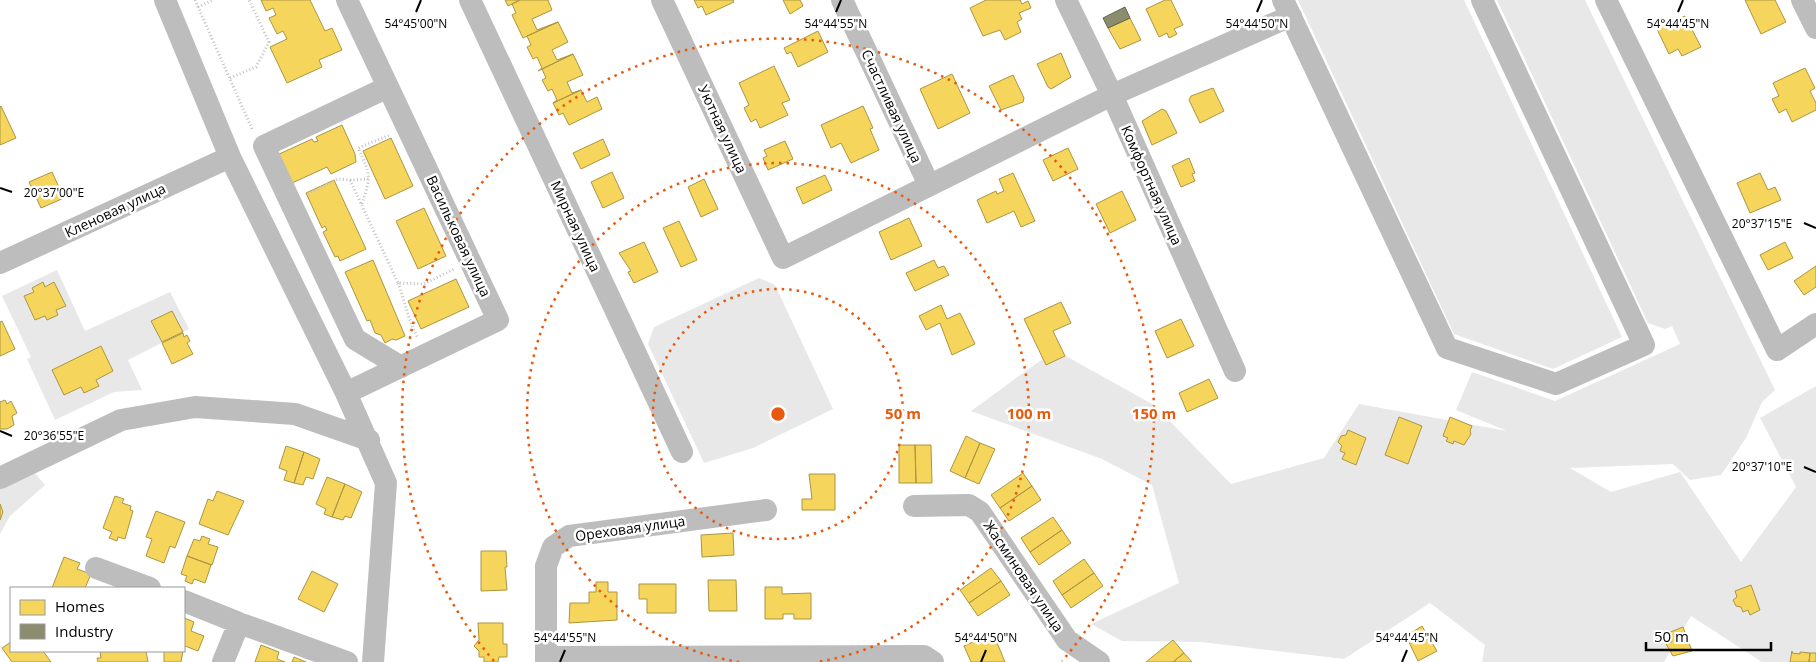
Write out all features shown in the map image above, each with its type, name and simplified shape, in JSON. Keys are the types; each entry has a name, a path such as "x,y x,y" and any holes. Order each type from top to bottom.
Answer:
{"street":[{"path":"165,0 230,157 346,393 386,483 373,662"},
{"name":"Васильковая улица","path":"346,393 498,320 347,0"},
{"name":"Мирная улица","path":"470,0 682,452"},
{"name":"Уютная улица","path":"662,0 783,258 929,186"},
{"name":"Счастливая улица","path":"842,0 929,186"},
{"name":"Комфортная улица","path":"1066,0 1112,95 1235,371"},
{"path":"929,186 1287,8 1447,348 1556,384 1644,345 1482,0"},
{"path":"1606,0 1777,350 1816,324"},
{"path":"1802,0 1816,28"},
{"path":"388,87 264,146 355,340 401,367"},
{"name":"Кленовая улица","path":"0,263 230,157"},
{"path":"0,478 121,420 195,407 295,414 368,440"},
{"name":"Жасминовая улица","path":"914,506 969,505 980,512 1067,640 1099,662"},
{"name":"Ореховая улица","path":"546,659 546,566 553,547 569,536 766,510"},
{"path":"96,568 147,587"},
{"path":"185,601 347,662"},
{"path":"223,662 239,622"},
{"path":"546,659 924,656 933,662"}],"path":[{"path":"195,0 255,135"},
{"path":"198,7 213,0"},
{"path":"230,78 256,67 269,42 249,0"},
{"path":"361,204 370,179 358,148 391,134 385,120 400,113"},
{"path":"290,203 338,180 370,179"},
{"path":"350,180 398,283 406,304 407,318 427,355"},
{"path":"398,283 424,284 471,262"}],"shaded area":[{"path":"1298,0 1464,0 1622,337 1553,369 1454,334"},
{"path":"1497,0 1585,0 1775,390 1762,402 1746,438 1721,475 1690,480 1673,464 1570,468 1611,492 1680,472 1741,562 1796,487 1760,418 1816,386 1816,662 1762,662 1691,616 1664,662 1482,662 1485,645 1430,603 1344,659 1202,642 1122,641 1091,624 1179,583 1152,485 1102,459 971,411 1055,350 1154,405 1231,484 1324,458 1359,404 1507,431 1456,410 1472,372 1555,401 1680,344 1672,326 1665,329 1648,323"},
{"path":"57,270 85,331 170,292 189,329 128,360 142,390 114,392 55,420 27,359 31,357 2,296"},
{"path":"759,278 775,285 833,409 753,448 704,463 648,344 654,327"},
{"path":"34,472 45,485 10,516 0,534 0,488"}],"building: Homes":[{"path":"261,0 310,0 325,31 332,28 342,50 319,60 322,67 287,83 270,47 287,39 283,31 277,34 269,18 276,15 273,8 266,11"},
{"path":"505,0 520,0 508,6"},
{"path":"520,0 548,0 552,10 532,19 537,30 558,22 523,38 512,15 516,13 512,4"},
{"path":"694,0 733,0 734,2 706,15 702,6 698,8"},
{"path":"783,0 800,0 803,6 790,14"},
{"path":"986,0 1020,0 1022,4 1028,1 1031,8 1019,13 1022,19 1017,22 1021,32 1005,40 1000,30 983,36 970,8"},
{"path":"1165,0 1171,0 1183,25 1174,29 1177,34 1169,38 1167,33 1159,37 1146,9"},
{"path":"1745,0 1775,0 1786,22 1761,34"},
{"path":"1685,16 1701,47 1682,56 1678,49 1669,54 1655,25 1665,20 1668,24"},
{"path":"1130,18 1141,40 1120,49 1108,28"},
{"path":"558,22 568,42 552,50 557,60 573,54 538,71 542,68 537,57 533,59 527,47 531,45 527,36"},
{"path":"818,31 828,52 798,67 791,52 787,54 784,48"},
{"path":"1061,53 1071,77 1051,89 1048,87 1037,64"},
{"path":"573,54 583,75 567,82 572,93 581,90 553,103 557,100 552,89 548,91 542,80 546,78 542,69"},
{"path":"774,66 790,100 782,103 788,115 760,128 756,119 751,122 744,108 749,105 739,83"},
{"path":"1805,68 1815,88 1810,91 1816,103 1816,110 1792,122 1786,109 1779,113 1772,99 1779,96 1773,83"},
{"path":"952,74 970,113 938,129 920,89"},
{"path":"1013,75 1024,98 1023,102 1001,110 989,86"},
{"path":"1213,88 1224,111 1200,123 1189,100 1191,96"},
{"path":"581,90 587,102 597,97 602,109 569,125 563,113 559,115 553,103"},
{"path":"863,106 873,128 870,129 879,150 851,163 841,143 831,148 821,125"},
{"path":"0,107 16,138 0,145"},
{"path":"1162,109 1166,111 1177,133 1152,145 1142,121"},
{"path":"342,125 355,154 356,162 331,174 327,167 290,184 277,155 312,139 314,142 318,141 316,137"},
{"path":"391,138 413,186 385,199 363,151"},
{"path":"603,139 610,155 581,169 573,153"},
{"path":"785,141 793,159 768,170 763,158 767,156 764,150"},
{"path":"1068,148 1078,169 1053,181 1043,160"},
{"path":"1189,158 1195,173 1192,174 1195,181 1181,187 1172,166"},
{"path":"52,172 64,198 41,208 29,182"},
{"path":"612,172 624,198 603,208 591,182"},
{"path":"1013,173 1035,221 1021,227 1014,211 987,223 977,200 996,191 997,194 1004,191 999,179"},
{"path":"1760,173 1768,190 1775,187 1781,200 1750,213 1737,183"},
{"path":"825,175 832,190 803,204 796,188"},
{"path":"704,179 718,209 701,217 688,187"},
{"path":"334,180 366,249 340,261 338,256 335,257 323,232 327,230 325,226 322,228 306,193"},
{"path":"1122,191 1136,220 1110,233 1096,204"},
{"path":"424,208 446,256 418,269 396,221"},
{"path":"909,218 922,246 891,260 879,232"},
{"path":"679,221 697,260 681,267 663,228"},
{"path":"644,242 658,272 634,283 628,272 631,271 619,253"},
{"path":"1785,242 1793,258 1768,270 1760,255"},
{"path":"373,260 405,336 385,343 381,335 375,333 370,320 367,321 345,272"},
{"path":"934,260 938,268 944,266 949,275 915,291 906,273"},
{"path":"1816,266 1816,287 1804,295 1794,281"},
{"path":"456,279 469,307 421,329 408,301"},
{"path":"43,282 45,287 54,282 66,306 56,310 58,315 47,320 45,316 35,320 24,296 34,292 32,288"},
{"path":"1061,302 1071,323 1053,331 1065,356 1046,365 1024,319"},
{"path":"941,305 947,319 960,313 975,344 952,355 940,323 926,330 919,316"},
{"path":"172,311 183,332 162,342 151,321"},
{"path":"1181,319 1194,346 1167,358 1155,331"},
{"path":"2,321 15,349 0,356 0,322"},
{"path":"183,333 184,337 187,335 190,341 187,343 193,354 172,364 162,343"},
{"path":"101,346 113,371 96,380 99,386 84,393 81,387 64,395 52,370"},
{"path":"1209,379 1218,398 1187,412 1179,393"},
{"path":"5,400 7,404 11,401 17,413 12,416 14,425 7,429 0,429 0,402"},
{"path":"1399,417 1422,426 1408,464 1385,455"},
{"path":"1450,417 1472,426 1471,434 1464,445 1454,441 1453,444 1446,441 1448,438 1443,436"},
{"path":"1348,430 1366,438 1356,465 1342,459 1345,453 1340,451 1342,446 1338,442 1341,436 1346,435"},
{"path":"966,436 980,443 965,478 950,471"},
{"path":"980,443 995,449 979,484 965,478"},
{"path":"899,445 915,445 916,483 899,483"},
{"path":"915,445 931,445 932,483 916,483"},
{"path":"286,446 304,452 294,483 284,480 287,471 279,468"},
{"path":"304,452 320,459 313,479 306,477 303,485 294,483"},
{"path":"1023,473 1032,486 1000,508 991,495"},
{"path":"809,474 835,474 835,510 802,510 802,499 812,499"},
{"path":"327,477 345,484 332,517 324,514 326,509 316,504"},
{"path":"345,484 362,492 351,518 345,516 343,520 332,517"},
{"path":"1032,486 1041,500 1009,521 1000,508"},
{"path":"217,491 244,501 228,535 199,524 208,499 213,501"},
{"path":"115,496 124,499 122,503 131,506 130,510 133,511 125,539 118,537 117,541 109,538 112,532 103,528"},
{"path":"0,504 3,512 0,520"},
{"path":"156,511 185,522 175,548 170,546 164,563 146,556 152,539 146,537"},
{"path":"1053,517 1062,530 1030,552 1021,538"},
{"path":"1062,530 1071,543 1039,565 1030,552"},
{"path":"733,533 734,555 702,557 701,535"},
{"path":"202,536 210,539 208,544 218,547 212,565 187,556 194,539 200,541"},
{"path":"481,551 506,551 507,590 481,591"},
{"path":"187,556 211,565 205,583 194,579 192,584 185,581 187,576 181,574"},
{"path":"64,557 80,563 77,569 91,574 85,587 52,587"},
{"path":"1084,559 1094,573 1062,595 1053,581"},
{"path":"991,568 1001,581 969,603 960,590"},
{"path":"312,571 338,584 324,612 298,599"},
{"path":"1094,573 1103,586 1071,608 1062,595"},
{"path":"708,580 736,580 737,611 709,611"},
{"path":"1001,581 1010,595 978,616 969,603"},
{"path":"596,582 608,582 608,592 617,592 617,620 569,623 570,603 589,603 589,592 596,592"},
{"path":"639,584 676,584 676,613 647,613 647,599 639,599"},
{"path":"1751,585 1760,610 1750,615 1748,610 1743,612 1741,607 1736,606 1733,600 1737,597 1735,591"},
{"path":"765,587 782,587 782,594 811,593 811,619 794,619 794,614 783,614 783,619 765,619"},
{"path":"185,618 194,622 191,631 204,636 198,651 185,646"},
{"path":"478,623 503,623 503,644 507,644 507,657 499,657 498,662 484,662 484,657 479,657 479,651 474,646 479,640"},
{"path":"1422,626 1437,651 1418,661 1406,636"},
{"path":"1683,627 1692,651 1673,656 1666,644 1672,642 1668,633"},
{"path":"993,633 1005,662 971,662 964,646"},
{"path":"1173,640 1184,653 1173,662 1146,662"},
{"path":"10,643 10,652 44,652 51,662 12,662 2,648"},
{"path":"261,645 279,652 277,659 285,662 255,662"},
{"path":"1792,651 1792,653 1800,654 1800,652 1810,653 1809,662 1790,662"},
{"path":"100,652 146,652 148,662 98,662 97,658 101,658"},
{"path":"164,652 183,652 181,662 164,662"},
{"path":"1184,653 1192,662 1173,662"},
{"path":"1810,653 1816,653 1816,662 1809,662"},
{"path":"294,657 306,662 292,662"}],"building: Industry":[{"path":"1125,7 1130,18 1108,28 1103,18"}]}
